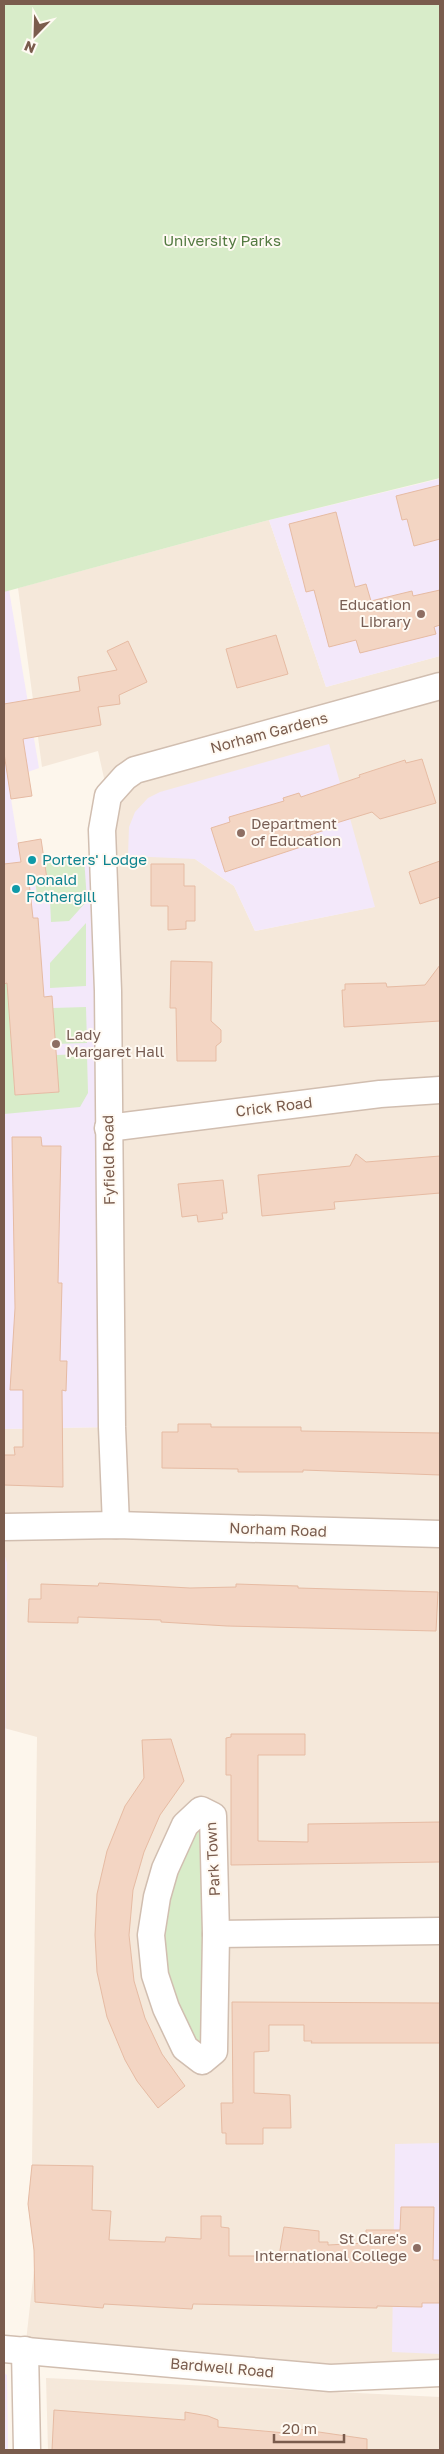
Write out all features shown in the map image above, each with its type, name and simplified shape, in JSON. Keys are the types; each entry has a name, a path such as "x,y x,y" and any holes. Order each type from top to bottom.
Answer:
{"street":[{"name":"Norham Gardens","path":"108,796 125,777 135,770 440,686"},
{"name":"Fyfield Road","path":"108,796 102,830 108,991 112,1427 116,1525"},
{"name":"Crick Road","path":"108,1128 380,1094 440,1090"},
{"name":"Norham Road","path":"4,1527 116,1525 440,1534"},
{"name":"Park Town","path":"201,1810 213,1816 216,1934 214,2051 202,2061 185,2048 166,2008 155,1975 151,1935 157,1898 166,1869 185,1825 201,1810"},
{"path":"216,1934 440,1931"},
{"path":"14,2349 27,2450"},
{"name":"Bardwell Road","path":"14,2349 330,2378 440,2373"}],"shaded area":[{"path":"439,479 440,656 326,687 269,520"},
{"path":"269,520 326,687 440,656 440,2366 330,2378 25,2350 35,2261 28,2204 32,2165 37,1737 4,1728 4,1429 112,1427 108,796 98,751 42,767 18,588","holes":["195,859 374,907 255,931 234,886"]},
{"name":"Lady Margaret Hall","path":"9,590 39,768 28,772 32,796 11,799 18,843 41,839 44,858 104,858 112,1427 4,1429 4,592"},
{"name":"Department of Education","path":"329,744 375,907 255,931 234,886 195,859 128,856 129,827 135,812 148,798 160,792"},
{"path":"4,1553 7,1563 7,1589 4,1863"},
{"name":"St Clare's International College","path":"440,2143 440,2354 392,2352 395,2144"},
{"path":"4,2373 7,2375 8,2450 4,2450"},
{"path":"46,2378 440,2397 440,2450 48,2450"}],"green space":[{"name":"University Parks","path":"4,4 440,4 440,478 269,520 4,592"},
{"path":"84,857 87,901 69,921 51,922 50,900 38,901 35,881 47,878 44,858"},
{"path":"86,923 86,986 50,988 50,963"},
{"path":"8,983 15,1095 58,1092 56,1055 87,1054 88,1093 80,1107 4,1114 4,984"},
{"path":"86,1007 87,1043 55,1044 53,1008"},
{"path":"195,1826 208,1832 210,2041 198,2045 167,2002 158,1922"}],"building":[{"path":"440,485 440,539 414,546 407,519 402,520 396,496"},
{"path":"336,512 355,587 366,584 371,601 412,591 413,596 440,590 440,625 434,627 436,634 360,653 356,640 329,647 314,590 306,592 289,524"},
{"path":"276,635 288,674 237,688 226,649"},
{"path":"128,641 147,682 119,695 120,704 98,707 101,725 23,739 32,796 11,799 4,753 4,704 80,691 78,677 117,670 107,651"},
{"path":"422,759 436,803 380,819 372,812 333,824 334,827 310,835 313,843 225,872 211,828 230,822 229,817 284,801 283,798 299,793 301,797 405,760 406,763"},
{"path":"41,839 47,879 29,882 33,918 38,918 44,997 52,996 59,1092 15,1095 7,983 4,984 4,864 21,862 18,843"},
{"path":"440,861 440,897 420,904 409,872"},
{"path":"151,864 184,864 184,886 195,886 195,921 186,921 186,929 168,930 168,906 151,906"},
{"path":"171,961 212,962 211,1021 221,1030 221,1042 216,1046 216,1061 177,1061 176,1008 170,1008"},
{"path":"440,965 440,1021 344,1027 342,990 345,990 345,984 386,983 387,987 425,985"},
{"path":"12,1137 41,1137 42,1146 61,1146 58,1283 62,1283 60,1361 67,1361 66,1391 62,1390 63,1487 4,1485 4,1455 15,1455 14,1447 23,1447 23,1390 10,1390 15,1308"},
{"path":"356,1154 366,1162 440,1156 440,1193 334,1202 335,1209 262,1216 258,1175 350,1166"},
{"path":"223,1180 227,1213 222,1213 223,1219 198,1222 197,1215 182,1217 178,1184"},
{"path":"178,1424 211,1424 211,1427 301,1427 301,1431 440,1433 440,1475 303,1470 303,1472 238,1472 238,1469 162,1468 162,1432 178,1432"},
{"path":"99,1583 190,1588 236,1587 236,1584 298,1586 298,1588 438,1592 436,1631 227,1626 161,1622 161,1620 78,1617 78,1623 28,1622 29,1599 41,1599 41,1584 98,1586"},
{"path":"231,1734 305,1734 305,1755 258,1755 258,1841 308,1842 308,1824 440,1822 440,1862 231,1865 231,1775 226,1775 226,1738 231,1737"},
{"path":"171,1739 184,1781 160,1815 144,1852 133,1890 129,1935 134,1981 145,2018 162,2054 185,2086 158,2108 137,2081 125,2060 107,2017 97,1972 95,1935 97,1894 107,1851 125,1806 144,1778 142,1740"},
{"path":"232,2002 440,2003 440,2043 311,2043 312,2041 304,2041 304,2025 269,2025 269,2051 254,2052 254,2093 290,2095 291,2128 263,2128 263,2144 226,2144 226,2133 222,2133 221,2103 233,2103"},
{"path":"32,2165 93,2166 92,2210 111,2211 109,2240 165,2242 166,2237 201,2239 201,2216 221,2216 221,2227 229,2228 229,2256 279,2256 284,2227 319,2231 319,2242 328,2242 328,2245 366,2243 366,2230 400,2230 401,2207 434,2207 433,2260 440,2260 440,2303 422,2303 422,2307 377,2306 377,2308 193,2304 192,2309 104,2304 103,2308 35,2302 34,2250 28,2204"},
{"path":"54,2410 185,2420 185,2412 208,2416 218,2420 218,2427 297,2434 298,2429 367,2439 367,2450 52,2450"}],"place":[{"name":"Education Library","path":"421,614"},
{"name":"Department of Education","path":"241,833"},
{"name":"Porters' Lodge","path":"32,860"},
{"name":"Donald Fothergill","path":"16,889"},
{"name":"Lady Margaret Hall","path":"56,1044"},
{"name":"St Clare's International College","path":"417,2248"}]}
